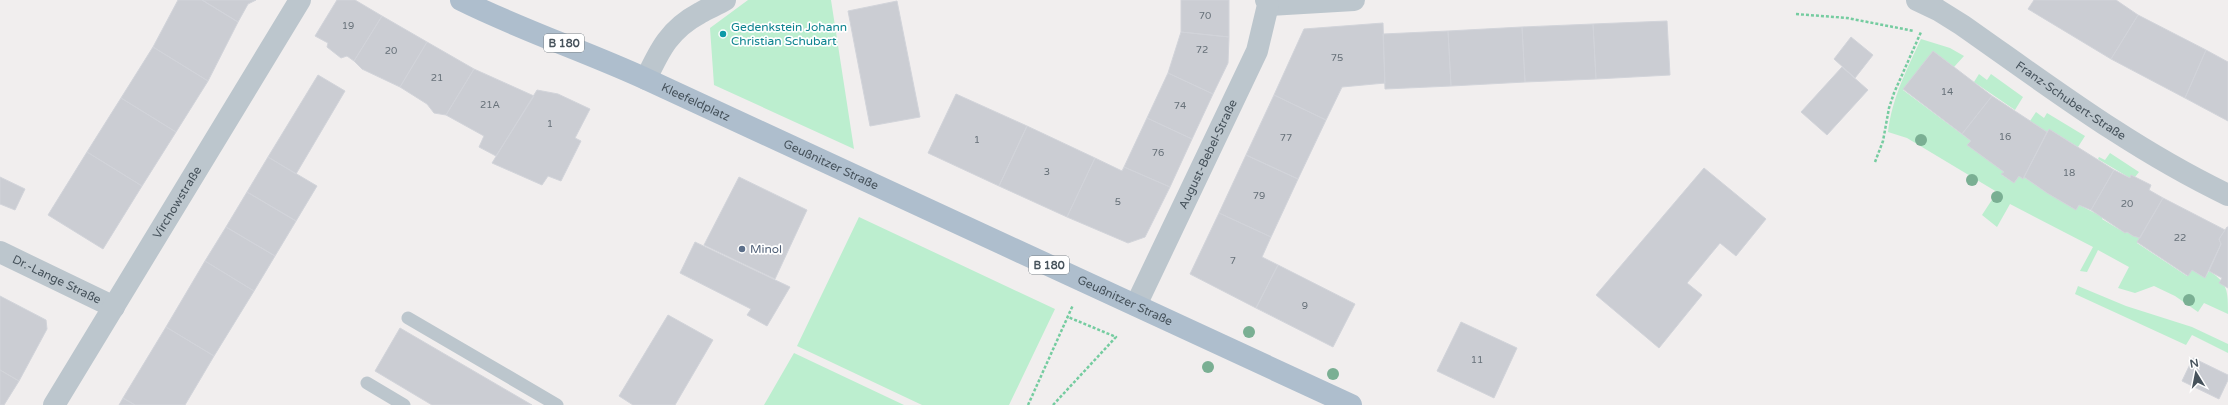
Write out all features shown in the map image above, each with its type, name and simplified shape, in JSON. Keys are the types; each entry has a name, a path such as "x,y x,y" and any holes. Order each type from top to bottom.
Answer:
{"main road":[{"name":"Kleefeldplatz","path":"461,0 480,10 594,55 747,125"},
{"name":"Geußnitzer Straße","path":"747,125 1351,405"}],"street":[{"name":"Virchowstraße","path":"54,405 300,0"},
{"path":"1267,2 1354,0"},
{"name":"Franz-Schubert-Straße","path":"1917,0 1938,10 1962,25 2103,125 2180,172 2228,195"},
{"path":"646,79 662,46 672,33 699,13 722,2"},
{"name":"August-Bebel-Straße","path":"1136,305 1258,51 1267,2"},
{"name":"Dr.-Lange Straße","path":"0,252 114,307"}],"lane":[{"path":"408,318 557,405"},
{"path":"367,383 404,405"}],"path":[{"path":"1875,162 1883,141 1889,108 1894,93 1922,32"},
{"path":"1028,405 1084,281"},
{"path":"1053,405 1116,337 1068,317"}],"green space":[{"path":"748,0 831,0 854,149 714,85 710,28"},
{"path":"1921,39 1950,48 1964,56 1954,67 1933,51 1903,90 1971,141 1967,145 2004,172 2002,175 2014,183 2019,176 2023,179 2024,177 2076,210 2079,205 2103,217 2102,219 2125,233 2127,232 2140,238 2137,243 2187,276 2192,270 2205,278 2209,271 2215,275 2226,288 2228,314 2204,303 2198,312 2175,296 2154,286 2135,293 2118,288 2129,267 2098,250 2087,272 2080,271 2093,247 2010,204 1997,227 1982,215 1997,192 1907,138 1888,132 1893,107 1905,73"},
{"path":"1979,74 1987,80 1991,74 2023,97 2015,110 1974,82"},
{"path":"2036,112 2044,118 2047,113 2085,136 2078,147 2049,129 2047,132 2030,121"},
{"path":"2110,153 2139,172 2135,177 2131,175 2130,178 2098,159 2099,157 2105,160"},
{"path":"859,217 1055,309 1009,405 922,405 797,346"},
{"path":"2078,286 2126,306 2192,327 2228,344 2228,353 2192,335 2186,345 2075,294"},
{"path":"794,353 904,405 764,405"}],"building":[{"path":"178,0 202,0 238,22 208,81 153,47"},
{"path":"202,0 256,0 248,4 238,22"},
{"path":"337,0 355,0 382,16 354,61 347,56 341,58 327,47 328,43 315,36"},
{"path":"1181,0 1229,0 1229,37 1181,32"},
{"path":"2034,0 2116,0 2138,15 2111,59 2028,9"},
{"path":"897,1 920,117 870,126 848,11"},
{"path":"2138,15 2206,50 2185,98 2111,59"},
{"path":"382,16 427,42 400,87 362,69 354,61"},
{"path":"1667,21 1670,75 1596,79 1593,24"},
{"path":"1383,23 1385,83 1342,87 1326,120 1274,95 1304,29"},
{"path":"1593,24 1596,79 1525,82 1522,27"},
{"path":"1522,27 1525,82 1451,86 1448,31"},
{"path":"1448,31 1451,86 1385,89 1383,34"},
{"path":"1181,32 1229,37 1228,63 1213,94 1168,73"},
{"path":"1851,37 1873,55 1855,78 1834,59"},
{"path":"427,42 474,69 446,115 434,113 427,104 400,87"},
{"path":"153,47 208,81 176,132 121,98"},
{"path":"2206,50 2228,62 2228,121 2185,98"},
{"path":"1933,51 1992,96 1962,134 1903,89"},
{"path":"1842,67 1868,90 1827,135 1801,112"},
{"path":"474,69 534,96 496,156 479,147 484,136 446,115"},
{"path":"1168,73 1213,94 1192,139 1147,118"},
{"path":"318,75 345,91 296,174 268,157"},
{"path":"537,90 558,94 590,109 575,138 581,141 561,181 548,176 542,185 492,163"},
{"path":"956,94 1027,126 999,186 928,153"},
{"path":"1274,95 1326,120 1298,179 1246,155"},
{"path":"1992,96 2047,132 2023,179 2019,176 2014,183 2001,174 2004,172 1967,145 1971,141 1962,134"},
{"path":"121,98 176,132 142,186 87,152"},
{"path":"1147,118 1192,139 1170,187 1124,167"},
{"path":"1027,126 1095,158 1067,217 999,186"},
{"path":"2049,129 2114,170 2091,210 2079,205 2076,210 2024,177"},
{"path":"87,152 142,186 103,249 48,215"},
{"path":"1246,155 1298,179 1271,237 1219,213"},
{"path":"268,157 317,186 296,221 247,192"},
{"path":"1095,158 1122,171 1124,167 1170,187 1145,237 1128,243 1067,217"},
{"path":"1704,168 1766,219 1736,256 1720,243 1687,283 1702,295 1659,348 1596,295"},
{"path":"2114,170 2130,178 2131,175 2151,185 2149,190 2163,198 2140,238 2127,232 2125,233 2091,210"},
{"path":"0,177 25,189 15,210 0,204"},
{"path":"739,177 807,210 775,279 704,245"},
{"path":"247,192 296,221 275,256 226,227"},
{"path":"2163,198 2225,230 2219,239 2221,244 2205,278 2192,270 2188,276 2137,242"},
{"path":"1219,213 1271,237 1262,257 1278,265 1256,308 1190,274"},
{"path":"226,227 275,256 254,291 205,261"},
{"path":"2227,227 2228,288 2219,283 2222,278 2209,271 2221,244 2219,239"},
{"path":"695,242 790,287 767,326 747,315 751,309 680,273"},
{"path":"205,261 254,291 214,356 166,327"},
{"path":"1278,265 1355,304 1333,347 1256,308"},
{"path":"0,296 46,320 47,329 19,381 0,370"},
{"path":"668,315 713,340 675,405 633,405 619,396"},
{"path":"1461,322 1517,348 1494,398 1437,371"},
{"path":"166,327 214,356 185,405 135,405 123,398"},
{"path":"400,328 532,405 432,405 375,371"},
{"path":"2193,358 2228,375 2228,380 2219,399 2182,381"},
{"path":"0,370 19,381 4,405 0,405"},
{"path":"123,398 135,405 119,405"}],"place":[{"name":"Gedenkstein Johann Christian Schubart","path":"723,34"},
{"name":"Minol","path":"742,249"}]}
